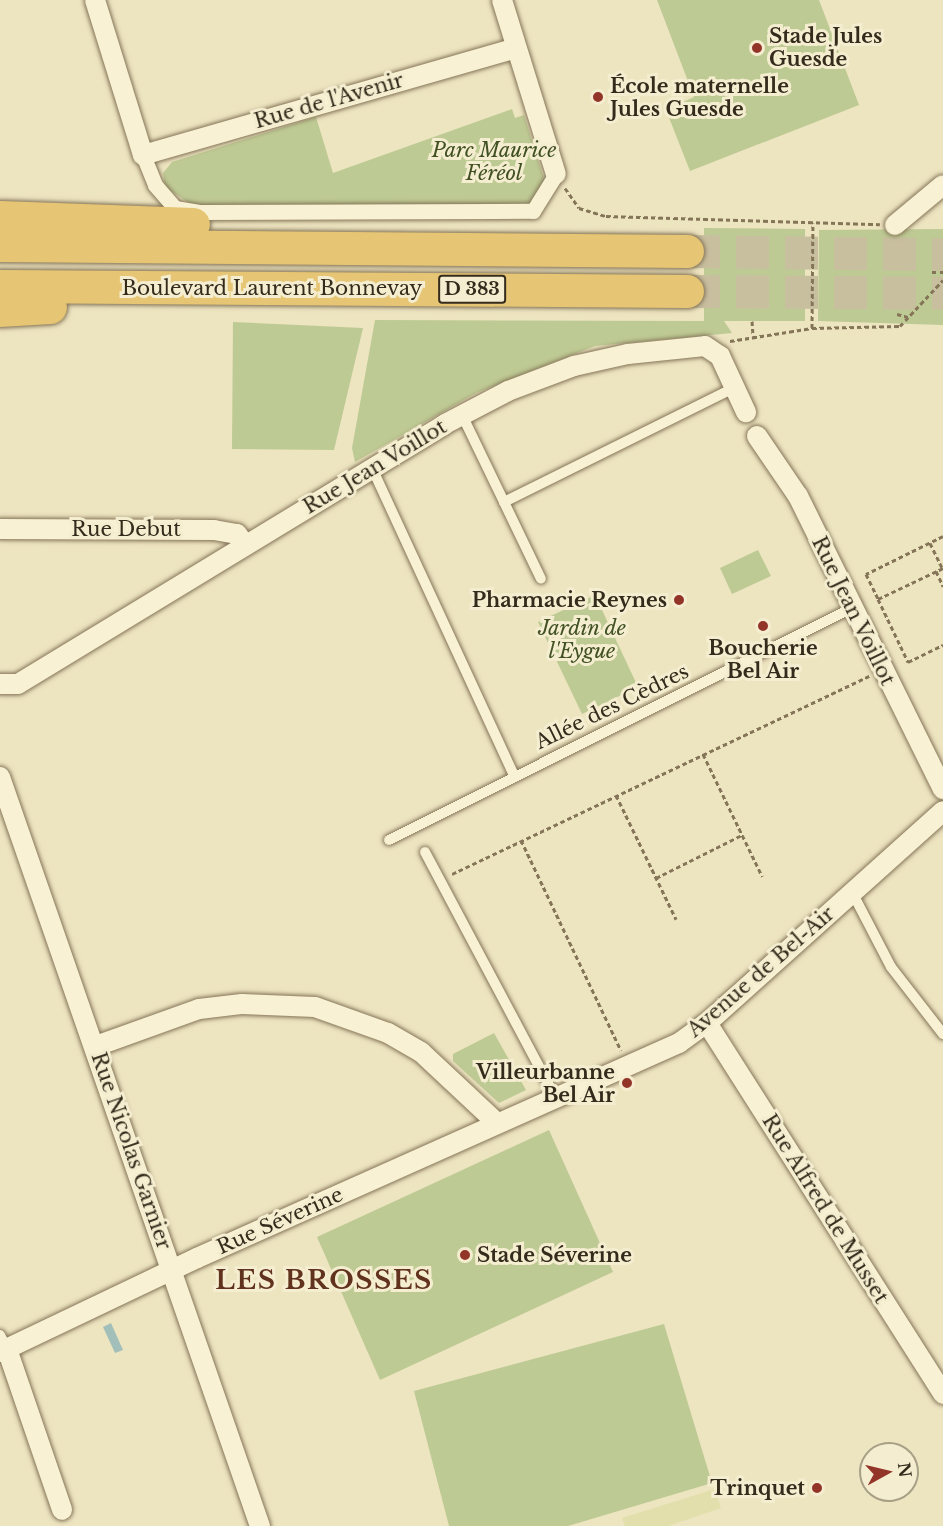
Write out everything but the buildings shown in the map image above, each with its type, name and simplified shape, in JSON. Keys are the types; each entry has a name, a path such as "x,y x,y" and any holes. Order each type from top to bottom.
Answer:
{"highway":[{"path":"0,217 237,226 334,245"},
{"name":"Boulevard Laurent Bonnevay","path":"0,245 334,245 687,251"},
{"name":"Boulevard Laurent Bonnevay","path":"0,286 687,291"},
{"path":"0,310 209,301 257,287"}],"street":[{"path":"95,0 143,155 155,185 175,208 201,212 533,211 556,174 502,0"},
{"name":"Rue de l'Avenir","path":"143,155 516,48"},
{"path":"895,225 943,185"},
{"path":"705,346 720,356 746,412"},
{"name":"Rue Jean Voillot","path":"0,684 18,684 372,468 508,391 574,366 628,354 705,346"},
{"name":"Rue Jean Voillot","path":"757,436 798,496 943,789"},
{"name":"Rue Debut","path":"0,529 214,530 237,534 246,545"},
{"name":"Rue Nicolas Garnier","path":"0,777 96,1046 260,1526"},
{"name":"Avenue de Bel-Air","path":"497,1123 679,1043 707,1023 823,916 853,894 943,811"},
{"path":"96,1046 198,1009 286,1003 348,1016 421,1052 497,1123"},
{"name":"Rue Alfred de Musset","path":"707,1023 943,1394"},
{"name":"Rue Séverine","path":"2,1345 497,1123"},
{"path":"2,1345 62,1510"}],"lane":[{"path":"504,502 734,388"},
{"path":"462,415 541,579"},
{"path":"372,468 514,775"},
{"name":"Allée des Cèdres","path":"389,840 514,775 852,608"},
{"path":"425,852 556,1098"},
{"path":"853,894 891,967 943,1034"}],"path":[{"path":"556,174 579,208 606,216 895,225"},
{"path":"813,223 813,328"},
{"path":"932,272 943,272"},
{"path":"705,346 813,328 900,326 943,280"},
{"path":"897,314 908,316"},
{"path":"752,321 753,337"},
{"path":"943,536 866,574 908,662 943,645"},
{"path":"878,599 943,568 930,543"},
{"path":"936,571 943,586"},
{"path":"440,880 882,669"},
{"path":"703,754 762,876"},
{"path":"616,795 676,919"},
{"path":"656,878 742,835"},
{"path":"520,840 629,1066"}],"shaded area":[{"path":"715,1489 721,1508 668,1526 625,1526 622,1518"}],"green space":[{"name":"Stade Jules Guesde","path":"657,0 819,0 859,105 690,171 666,110 694,97"},
{"name":"Parc Maurice Féréol","path":"512,109 515,118 524,115 546,185 532,206 195,207 165,187 163,173 172,162 316,117 333,173"},
{"path":"704,228 805,229 805,321 724,321 732,333 595,346 476,393 355,462 352,448 375,320 704,321"},
{"path":"943,229 943,325 818,321 819,230"},
{"path":"233,322 363,328 334,450 232,449"},
{"path":"758,550 771,576 732,594 720,568"},
{"name":"Jardin de l'Eygue","path":"595,595 638,687 582,714 538,622"},
{"path":"494,1033 526,1090 499,1103 453,1061 453,1054"},
{"name":"Stade Séverine","path":"549,1130 613,1272 380,1380 317,1237"},
{"path":"664,1324 712,1483 568,1526 449,1526 414,1391"}],"water":[{"path":"111,1323 123,1350 115,1353 103,1327"}],"tunnel":[{"path":"687,251 943,254"},
{"path":"687,291 943,293"}],"place":[{"name":"Stade Jules Guesde","path":"757,48"},
{"name":"École maternelle Jules Guesde","path":"598,97"},
{"name":"Pharmacie Reynes","path":"679,600"},
{"name":"Boucherie Bel Air","path":"763,626"},
{"name":"Villeurbanne Bel Air","path":"627,1083"},
{"name":"Stade Séverine","path":"465,1255"},
{"name":"Trinquet","path":"817,1488"}],"district":[{"name":"LES BROSSES","path":"324,1281"}]}
